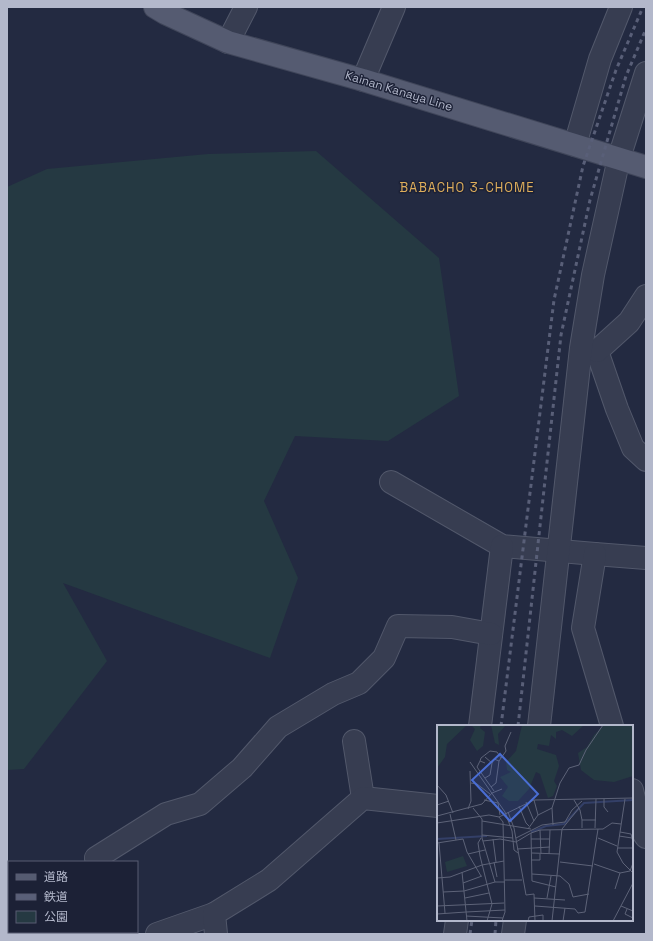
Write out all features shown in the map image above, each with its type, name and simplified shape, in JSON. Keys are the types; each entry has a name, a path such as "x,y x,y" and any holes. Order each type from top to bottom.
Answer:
{"main road":[{"name":"Kainan Kanaya Line","path":"155,7 228,42 364,80 646,167"}],"street":[{"path":"228,42 246,7"},
{"path":"364,80 394,7"},
{"path":"575,145 600,59 621,7"},
{"path":"538,725 558,551 589,350 593,275 620,158 646,73"},
{"path":"589,350 629,322 646,296"},
{"path":"589,350 617,409 633,448 646,460"},
{"path":"390,482 502,546 646,558"},
{"path":"480,725 502,546"},
{"path":"595,554 583,628 612,725"},
{"path":"94,861 166,814 200,804 242,768 278,728 333,694 359,683 384,658 398,626 452,627 492,634"},
{"path":"354,741 363,798"},
{"path":"633,794 642,832 646,837"},
{"path":"157,934 215,924 269,880 363,798 437,806"},
{"path":"455,934 457,921"},
{"path":"513,934 515,921"}],"green space":[{"path":"316,151 439,258 459,396 388,441 295,436 264,501 298,578 270,658 63,583 107,661 24,769 7,770 7,187 47,169 208,154"}],"railway":[{"path":"501,725 554,300 583,166 616,70 643,7"},
{"path":"518,725 561,335 590,200 626,76 646,29"},
{"path":"470,934 472,921"},
{"path":"495,934 496,921"}],"district":[{"name":"BABACHO 3-CHOME","path":"467,187"}]}
